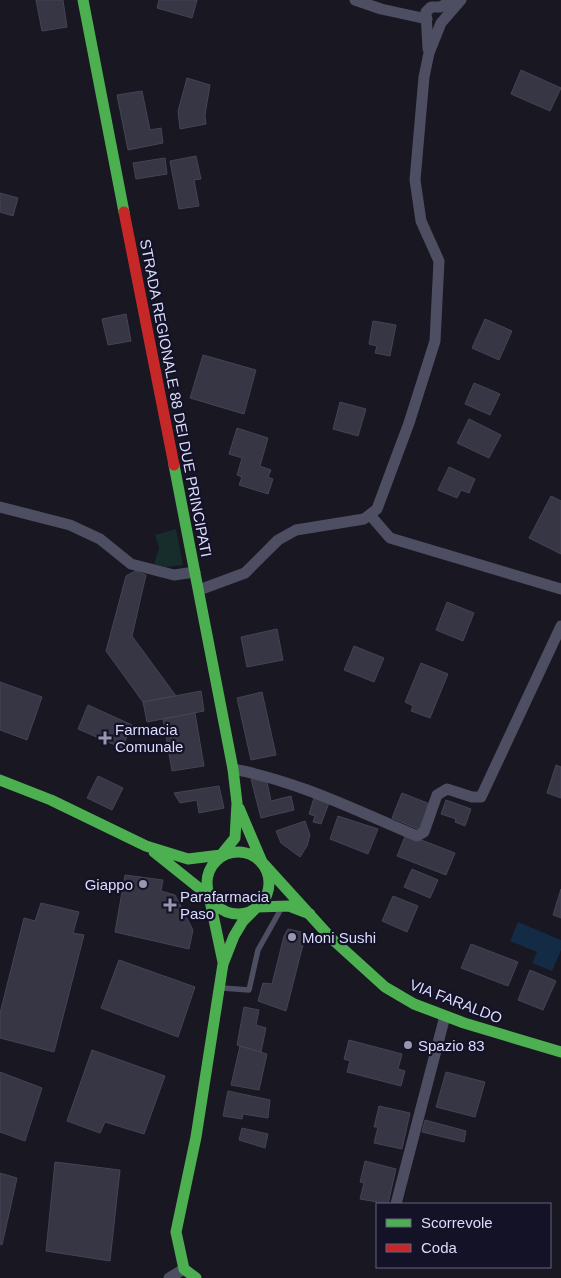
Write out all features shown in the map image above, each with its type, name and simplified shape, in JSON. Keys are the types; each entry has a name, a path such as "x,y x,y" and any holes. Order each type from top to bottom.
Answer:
{"main road":[{"name":"STRADA REGIONALE 88 DEI DUE PRINCIPATI","path":"82,0 233,769 237,803 235,838 213,863 208,872 206,882 223,964"},
{"path":"0,780 51,800 146,846 188,859 221,856 241,851 254,856 262,862"},
{"name":"STRADA REGIONALE 88 DEI DUE PRINCIPATI","path":"184,1269 176,1232 196,1137 223,964 234,936 243,921 264,899 269,886 268,873 237,803"},
{"path":"146,846 209,896 220,909 229,913 244,913 257,908 289,906 310,914"},
{"name":"VIA FARALDO","path":"262,862 355,962 385,987 414,1004 445,1016 561,1052"},
{"path":"184,1269 196,1278"}],"street":[{"path":"355,0 381,9 431,14 444,11 443,21"},
{"path":"431,14 454,0"},
{"path":"428,53 443,21 461,0"},
{"path":"431,14 433,24 443,21"},
{"path":"199,590 245,573 278,540 296,530 364,519 377,509 406,432 435,340 439,261 421,221 415,180 431,14"},
{"path":"0,507 70,524 100,539 131,564 174,575 195,572"},
{"path":"370,515 390,538 561,589"},
{"path":"233,769 263,775 310,791 418,836 424,832 437,795 446,789 472,797 481,797 561,626"},
{"path":"396,1203 445,1016"},
{"path":"169,1278 184,1269"}],"lane":[{"path":"220,988 249,990 258,950 282,906"}],"green space":[{"path":"176,529 183,565 165,567 154,564 159,548 155,535"}],"water":[{"path":"518,922 561,940 561,950 552,971 532,963 537,952 510,941"}],"building":[{"path":"36,0 63,0 67,27 42,31"},
{"path":"159,0 197,0 192,18 157,8"},
{"path":"521,70 561,88 550,111 511,94"},
{"path":"187,78 210,85 205,115 206,124 180,129 178,111"},
{"path":"142,91 150,130 161,128 163,143 128,150 117,95"},
{"path":"196,156 201,179 194,180 199,206 179,209 170,161"},
{"path":"165,158 167,174 136,179 133,163"},
{"path":"0,193 18,198 13,216 0,212"},
{"path":"126,314 131,341 108,345 102,319"},
{"path":"485,319 512,331 499,360 472,348"},
{"path":"373,321 396,325 390,356 375,353 377,346 369,344"},
{"path":"203,355 256,370 244,414 190,398"},
{"path":"474,383 500,394 490,415 465,404"},
{"path":"340,402 366,409 358,436 333,429"},
{"path":"469,419 501,435 489,458 457,443"},
{"path":"237,428 268,438 260,466 271,470 268,477 273,479 268,494 239,485 242,477 237,475 242,458 229,454"},
{"path":"449,467 475,479 469,493 461,490 457,498 438,490"},
{"path":"551,496 561,501 561,554 529,538"},
{"path":"135,571 146,575 132,636 176,696 143,702 106,651 126,576"},
{"path":"447,602 474,613 463,641 436,630"},
{"path":"277,629 283,660 247,667 241,637"},
{"path":"354,646 384,658 374,682 344,670"},
{"path":"421,663 448,674 430,718 411,711 413,706 405,702"},
{"path":"0,682 42,697 27,740 0,730"},
{"path":"201,691 204,711 147,722 143,702"},
{"path":"262,692 276,755 251,760 237,698"},
{"path":"88,705 132,725 122,748 78,729"},
{"path":"195,713 204,766 172,771 163,719"},
{"path":"556,765 561,767 561,798 547,793"},
{"path":"98,776 123,788 112,810 87,798"},
{"path":"251,779 267,782 271,801 291,796 294,810 261,818"},
{"path":"219,786 224,808 199,813 197,800 180,803 174,793"},
{"path":"402,793 430,804 420,830 392,818"},
{"path":"314,798 329,803 321,824 313,822 315,816 309,814"},
{"path":"446,800 471,809 465,826 455,822 456,819 441,814"},
{"path":"338,816 378,829 368,854 330,839"},
{"path":"305,821 310,835 307,846 300,857 281,843 276,831"},
{"path":"406,834 455,853 446,875 397,856"},
{"path":"412,869 438,880 430,898 404,887"},
{"path":"125,875 163,880 161,891 175,895 193,930 189,949 115,932"},
{"path":"561,889 561,918 553,915"},
{"path":"393,896 418,906 407,932 382,921"},
{"path":"41,903 79,912 73,933 84,935 54,1052 0,1038 0,1013 24,918 35,921"},
{"path":"288,929 306,933 286,1011 258,1001 263,983 272,984 284,936"},
{"path":"471,944 518,962 508,986 461,968"},
{"path":"119,960 195,987 178,1037 101,1008"},
{"path":"530,970 556,981 543,1010 518,1000"},
{"path":"244,1007 259,1010 256,1025 266,1028 261,1052 237,1045"},
{"path":"349,1040 402,1054 398,1069 405,1071 401,1086 347,1072 350,1061 344,1059"},
{"path":"240,1046 267,1054 259,1090 231,1085"},
{"path":"92,1050 165,1076 144,1134 105,1122 100,1133 67,1121"},
{"path":"0,1072 42,1088 25,1141 0,1132"},
{"path":"446,1072 485,1082 475,1117 436,1107"},
{"path":"228,1091 270,1100 268,1118 243,1114 242,1119 223,1116"},
{"path":"379,1106 410,1113 402,1149 374,1143 378,1127 374,1127"},
{"path":"425,1120 466,1131 464,1142 422,1132"},
{"path":"242,1128 268,1134 265,1148 239,1140"},
{"path":"365,1161 396,1169 388,1203 360,1199 364,1183 360,1182"},
{"path":"55,1162 120,1170 110,1261 46,1251"},
{"path":"0,1173 17,1178 2,1245 0,1244"}],"traffic: fast":[{"path":"83,0 124,212"},
{"path":"0,780 51,800 146,846 188,859 221,855 235,838 237,803 233,769 174,465"},
{"path":"239,808 262,862 331,938 385,987 414,1004 464,1023 561,1052"},
{"path":"154,852 209,896 223,962"},
{"path":"232,852 244,852 260,861 267,871 269,883 267,895 260,905 244,914 232,914 221,909 212,900 207,889 207,877 212,866 221,857 232,852"},
{"path":"196,1278 184,1269 176,1232 196,1137 223,964 234,936 243,921 257,907 289,906 310,914"}],"traffic: jam":[{"path":"124,212 174,465"}],"place":[{"name":"Farmacia Comunale","path":"105,738"},
{"name":"Giappo","path":"143,884"},
{"name":"Parafarmacia Paso","path":"170,905"},
{"name":"Moni Sushi","path":"292,937"},
{"name":"Spazio 83","path":"408,1045"}]}
